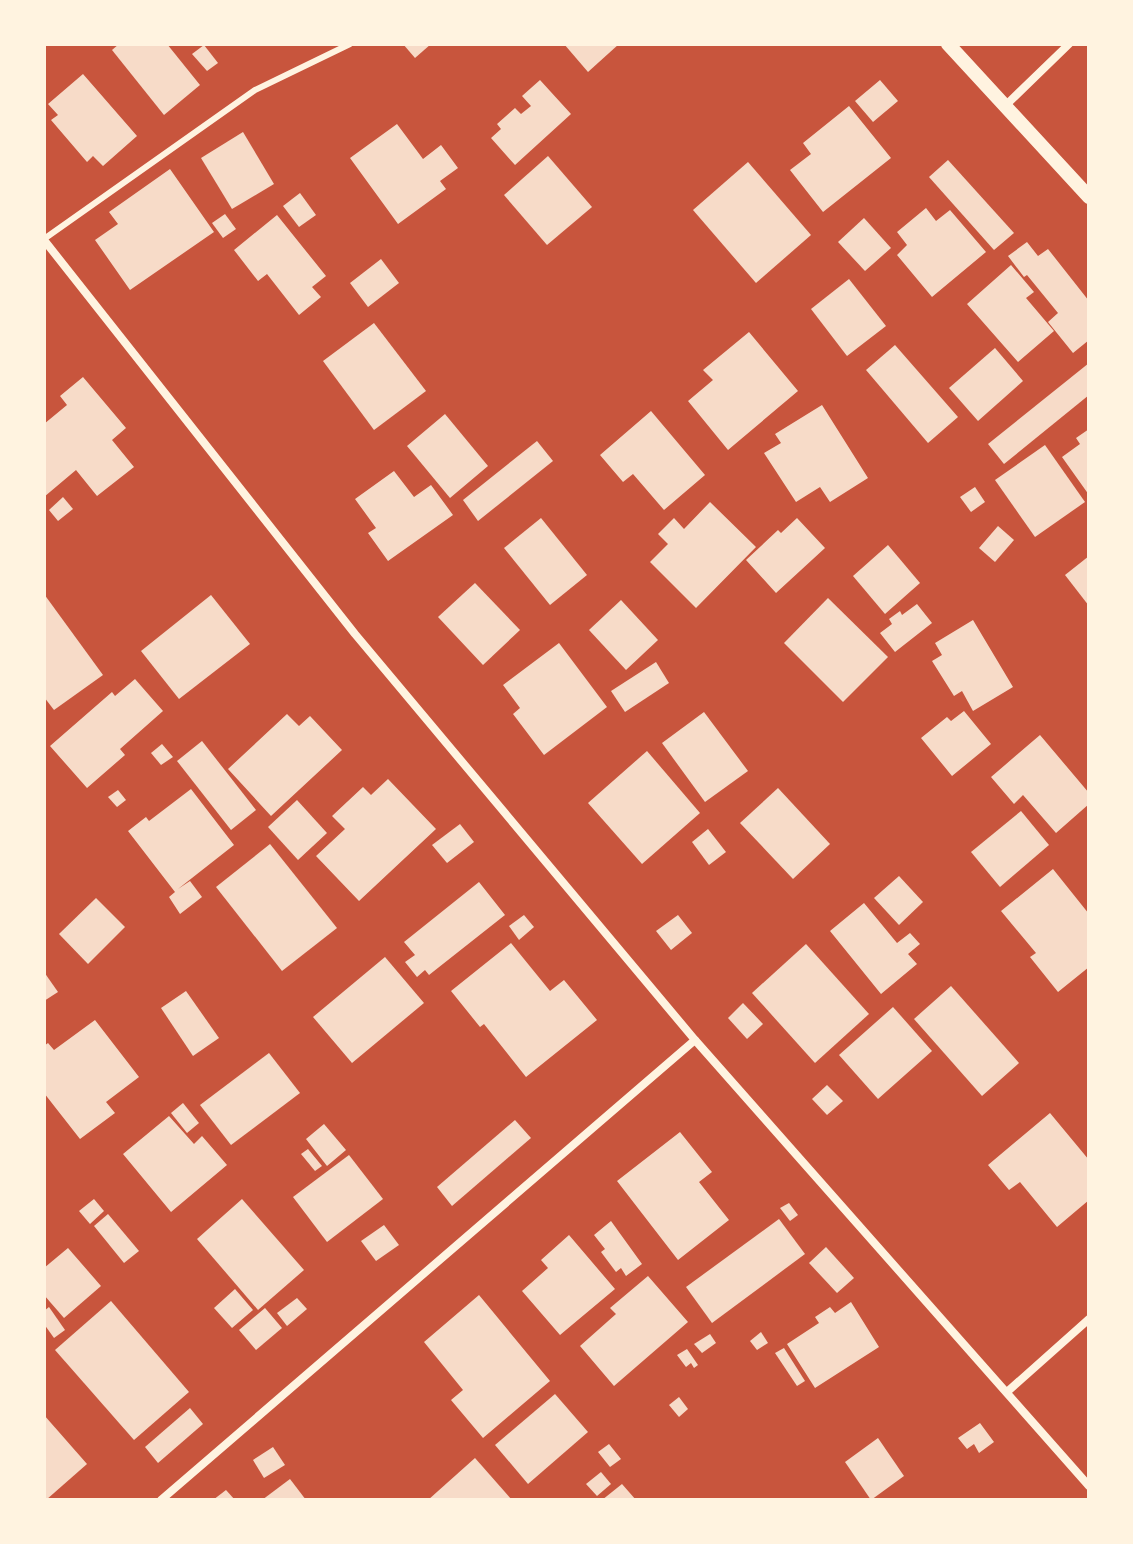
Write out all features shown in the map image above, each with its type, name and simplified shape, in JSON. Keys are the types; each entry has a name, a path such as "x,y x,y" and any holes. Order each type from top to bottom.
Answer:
{"street":[{"path":"948,44 1089,197"},
{"path":"1005,106 1069,44"},
{"path":"44,239 355,634 695,1040 1089,1486"},
{"path":"161,1500 695,1040"},
{"path":"1007,1392 1089,1319"}],"lane":[{"path":"44,239 255,90 350,44"}],"building":[{"path":"119,44 167,44 200,85 164,115 112,50"},
{"path":"403,44 431,44 415,58"},
{"path":"564,44 619,44 588,72"},
{"path":"204,45 218,63 207,71 192,54"},
{"path":"83,74 137,136 103,166 93,156 87,162 51,120 58,115 48,104"},
{"path":"540,80 571,114 515,165 491,138 501,129 497,124 515,108 521,114 531,106 522,96"},
{"path":"880,80 898,101 873,122 855,101"},
{"path":"849,106 891,158 823,212 790,170 811,154 803,143"},
{"path":"397,124 423,159 441,145 458,168 440,181 446,189 398,224 350,158"},
{"path":"243,132 274,184 232,209 201,158"},
{"path":"548,156 592,207 547,245 504,195"},
{"path":"948,160 1014,233 994,250 929,177"},
{"path":"748,162 811,235 756,283 693,210"},
{"path":"170,169 214,232 130,290 95,240 118,224 109,212"},
{"path":"300,193 316,215 299,227 283,206"},
{"path":"926,208 936,221 950,210 986,252 932,297 897,255 907,245 897,232"},
{"path":"225,214 236,229 223,238 212,223"},
{"path":"277,215 326,276 312,287 321,297 299,315 267,274 258,281 234,250"},
{"path":"864,218 891,248 865,271 838,242"},
{"path":"1027,242 1038,256 1048,249 1089,301 1089,340 1073,353 1048,322 1058,313 1008,256"},
{"path":"381,259 399,283 368,307 350,283"},
{"path":"1011,265 1034,292 1026,298 1054,331 1018,362 967,304"},
{"path":"849,279 886,326 847,356 811,309"},
{"path":"374,323 426,391 374,430 323,361"},
{"path":"749,332 798,391 728,450 688,401 713,380 703,370"},
{"path":"895,345 958,417 928,443 866,370"},
{"path":"995,348 1023,381 978,421 949,388"},
{"path":"1089,363 1089,395 1004,464 988,444"},
{"path":"83,377 126,428 112,440 134,467 97,496 76,470 44,497 44,424 67,405 60,396"},
{"path":"822,405 868,478 830,502 820,487 796,502 764,453 781,443 775,434"},
{"path":"651,411 705,475 664,510 633,474 623,482 600,455"},
{"path":"445,414 488,466 450,498 407,446"},
{"path":"1089,429 1089,495 1062,457 1080,444 1076,438"},
{"path":"537,441 553,461 478,521 463,500"},
{"path":"1045,445 1085,502 1035,537 995,480"},
{"path":"394,471 414,497 431,485 453,515 388,561 368,533 376,528 355,499"},
{"path":"975,487 985,502 971,512 960,497"},
{"path":"63,497 73,509 58,521 49,510"},
{"path":"710,502 756,547 696,608 650,562 668,544 658,534 674,518 684,529"},
{"path":"541,518 587,575 550,605 504,548"},
{"path":"797,518 825,548 776,593 746,560 778,530 781,533"},
{"path":"998,526 1014,540 995,562 979,548"},
{"path":"888,545 920,583 885,614 853,576"},
{"path":"1089,556 1089,606 1065,575"},
{"path":"475,583 520,630 483,665 438,617"},
{"path":"44,594 103,675 54,710 44,697"},
{"path":"211,595 250,644 179,699 141,651"},
{"path":"828,598 888,657 843,702 784,643"},
{"path":"621,600 658,640 626,670 589,630"},
{"path":"917,604 932,623 895,652 880,633 892,624 889,619 900,611 902,615"},
{"path":"973,620 1013,687 973,711 962,691 954,696 932,661 942,655 935,643"},
{"path":"559,643 607,707 544,755 513,714 520,708 503,685"},
{"path":"656,662 669,683 625,712 611,691"},
{"path":"135,679 163,711 120,749 125,755 87,788 50,746 112,692 115,696"},
{"path":"964,711 991,744 952,776 921,738 947,717 951,721"},
{"path":"704,712 748,771 705,802 662,743"},
{"path":"287,714 299,726 310,716 342,750 271,816 228,769"},
{"path":"1040,735 1089,793 1089,804 1056,833 1023,795 1014,804 991,777"},
{"path":"202,741 256,810 231,830 177,761"},
{"path":"162,744 173,757 161,765 151,753"},
{"path":"647,751 700,813 642,864 588,803"},
{"path":"388,779 436,829 359,901 316,856 345,829 332,816 363,787 371,795"},
{"path":"778,788 830,844 793,879 740,823"},
{"path":"191,789 234,845 178,889 190,881 202,897 180,914 169,897 175,892 128,831 146,817 149,821"},
{"path":"118,790 126,800 117,807 108,797"},
{"path":"297,800 327,833 298,860 268,827"},
{"path":"1021,811 1049,845 1000,887 971,852"},
{"path":"460,824 474,842 447,863 432,845"},
{"path":"708,829 726,852 709,865 692,842"},
{"path":"270,844 337,928 282,971 216,887"},
{"path":"1053,869 1089,914 1089,967 1058,992 1030,957 1036,953 1001,911"},
{"path":"899,876 923,902 899,925 874,898"},
{"path":"479,882 505,915 429,975 425,970 417,977 405,962 415,955 404,942"},
{"path":"96,898 125,927 88,964 59,934"},
{"path":"864,903 897,943 910,933 920,944 908,954 917,964 881,994 830,931"},
{"path":"524,915 534,927 519,940 509,926"},
{"path":"678,915 692,933 671,950 656,931"},
{"path":"511,943 550,991 564,980 597,1020 526,1077 484,1024 480,1027 451,991"},
{"path":"806,944 869,1014 815,1063 752,993"},
{"path":"385,957 424,1003 352,1063 313,1017"},
{"path":"44,972 58,992 44,1001"},
{"path":"951,986 1019,1063 982,1096 914,1019"},
{"path":"186,991 219,1038 193,1056 161,1008"},
{"path":"743,1003 763,1024 747,1039 728,1018"},
{"path":"893,1007 932,1051 878,1099 839,1055"},
{"path":"95,1020 139,1077 106,1102 115,1113 80,1139 44,1093 44,1046 48,1043 54,1050"},
{"path":"269,1053 300,1093 231,1145 200,1105"},
{"path":"827,1085 843,1101 827,1115 812,1099"},
{"path":"183,1103 199,1123 187,1133 171,1113"},
{"path":"1050,1113 1089,1160 1089,1200 1057,1227 1020,1182 1009,1190 988,1165"},
{"path":"169,1116 194,1144 202,1136 227,1165 171,1212 123,1154"},
{"path":"515,1120 531,1138 452,1206 437,1187"},
{"path":"324,1124 346,1150 327,1166 306,1139"},
{"path":"680,1132 712,1172 699,1182 729,1220 678,1260 617,1181"},
{"path":"308,1149 322,1166 315,1171 301,1154"},
{"path":"349,1155 383,1199 327,1242 293,1197"},
{"path":"94,1199 104,1211 90,1224 79,1211"},
{"path":"242,1199 304,1270 258,1310 197,1239"},
{"path":"789,1203 798,1215 790,1221 780,1208"},
{"path":"108,1214 139,1251 124,1263 94,1226"},
{"path":"779,1219 805,1254 712,1323 686,1287"},
{"path":"611,1221 642,1264 626,1276 621,1268 616,1272 601,1252 605,1249 594,1235"},
{"path":"384,1225 399,1245 376,1261 361,1241"},
{"path":"569,1235 615,1289 560,1335 522,1291 548,1268 541,1260"},
{"path":"826,1247 854,1278 837,1293 809,1263"},
{"path":"68,1248 101,1286 64,1318 44,1295 44,1268"},
{"path":"648,1276 688,1322 614,1386 580,1346 616,1314 610,1308"},
{"path":"235,1289 253,1310 232,1328 214,1308"},
{"path":"479,1295 550,1381 483,1438 451,1400 463,1390 424,1342"},
{"path":"297,1298 307,1309 287,1326 277,1313"},
{"path":"111,1301 189,1392 134,1440 55,1350"},
{"path":"851,1302 879,1347 815,1388 787,1344 819,1323 815,1317 830,1307 835,1313"},
{"path":"49,1307 65,1330 54,1338 44,1324 44,1311"},
{"path":"265,1308 282,1328 256,1350 239,1330"},
{"path":"761,1332 768,1343 757,1350 750,1341"},
{"path":"710,1334 716,1343 702,1353 694,1344"},
{"path":"784,1348 805,1381 797,1386 775,1353"},
{"path":"687,1349 698,1365 694,1368 691,1363 686,1367 677,1355"},
{"path":"555,1394 588,1432 528,1484 495,1445"},
{"path":"679,1397 688,1409 679,1417 669,1405"},
{"path":"190,1408 203,1424 158,1463 145,1447"},
{"path":"44,1415 87,1464 46,1500 44,1500"},
{"path":"980,1423 994,1442 979,1453 974,1444 967,1449 958,1438"},
{"path":"878,1438 904,1476 871,1500 845,1462"},
{"path":"609,1444 621,1459 610,1467 598,1452"},
{"path":"273,1447 285,1465 264,1478 253,1460"},
{"path":"475,1458 512,1500 428,1500"},
{"path":"601,1472 611,1484 597,1496 586,1484"},
{"path":"290,1479 306,1500 262,1500"},
{"path":"622,1484 636,1500 602,1500"},
{"path":"226,1490 235,1500 213,1500"}]}
